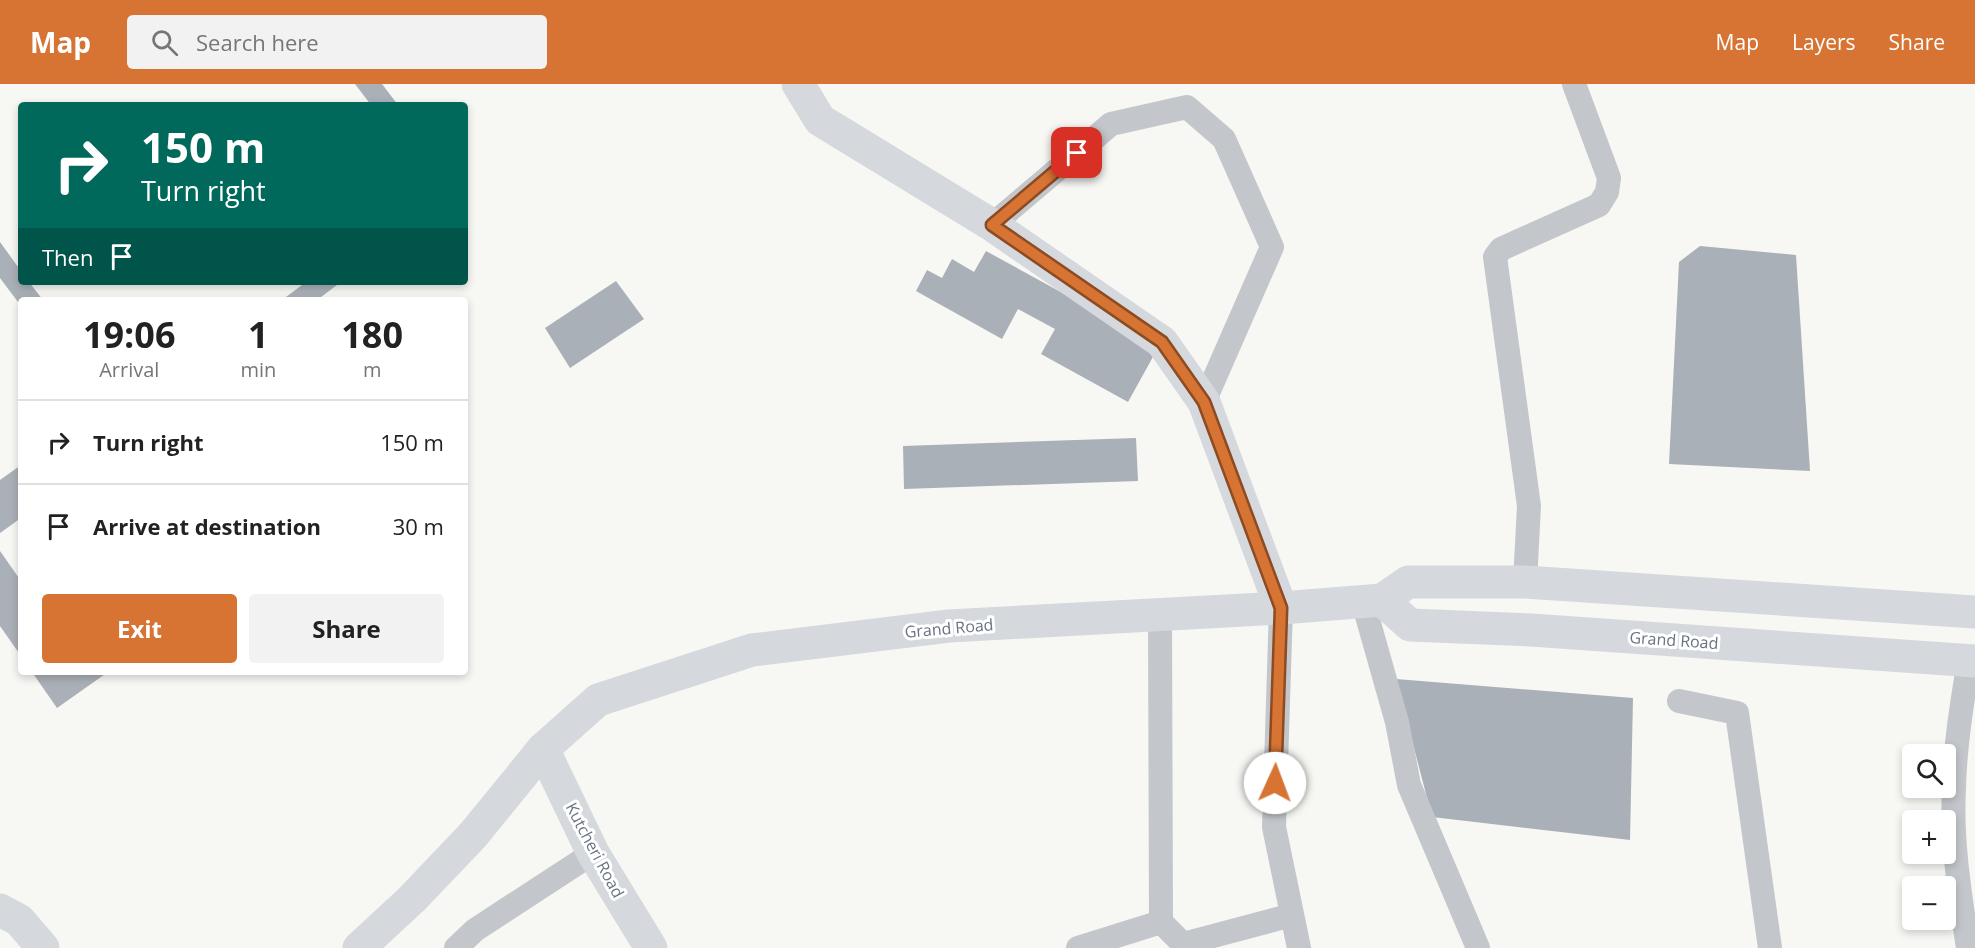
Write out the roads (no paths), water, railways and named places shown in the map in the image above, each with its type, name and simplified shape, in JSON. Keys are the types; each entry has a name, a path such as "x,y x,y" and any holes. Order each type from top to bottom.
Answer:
{"main road":[{"path":"798,84 820,120 992,225 1162,342 1204,402 1281,608"},
{"path":"1372,601 1408,582 1525,582 1975,612"},
{"name":"Grand Road","path":"359,948 412,898 473,835 543,749 598,700 752,650 949,626 1372,601 1410,624 1972,661"},
{"name":"Kutcheri Road","path":"543,749 593,853 651,948"},
{"path":"0,910 19,920 43,948"}],"street":[{"path":"1525,582 1529,506 1495,257 1501,249 1599,205 1607,192 1609,178 1574,84"},
{"path":"992,225 1111,124 1186,107 1224,140 1272,247 1204,402"},
{"path":"1372,601 1409,785 1478,948"},
{"path":"1281,608 1274,827 1299,948"},
{"path":"1160,615 1161,922 1183,944 1292,915"},
{"path":"1968,948 1954,841 1953,789 1957,735 1972,661"},
{"path":"1679,701 1737,713 1770,948"},
{"path":"456,948 475,930 593,853"},
{"path":"1078,948 1161,922"}]}
